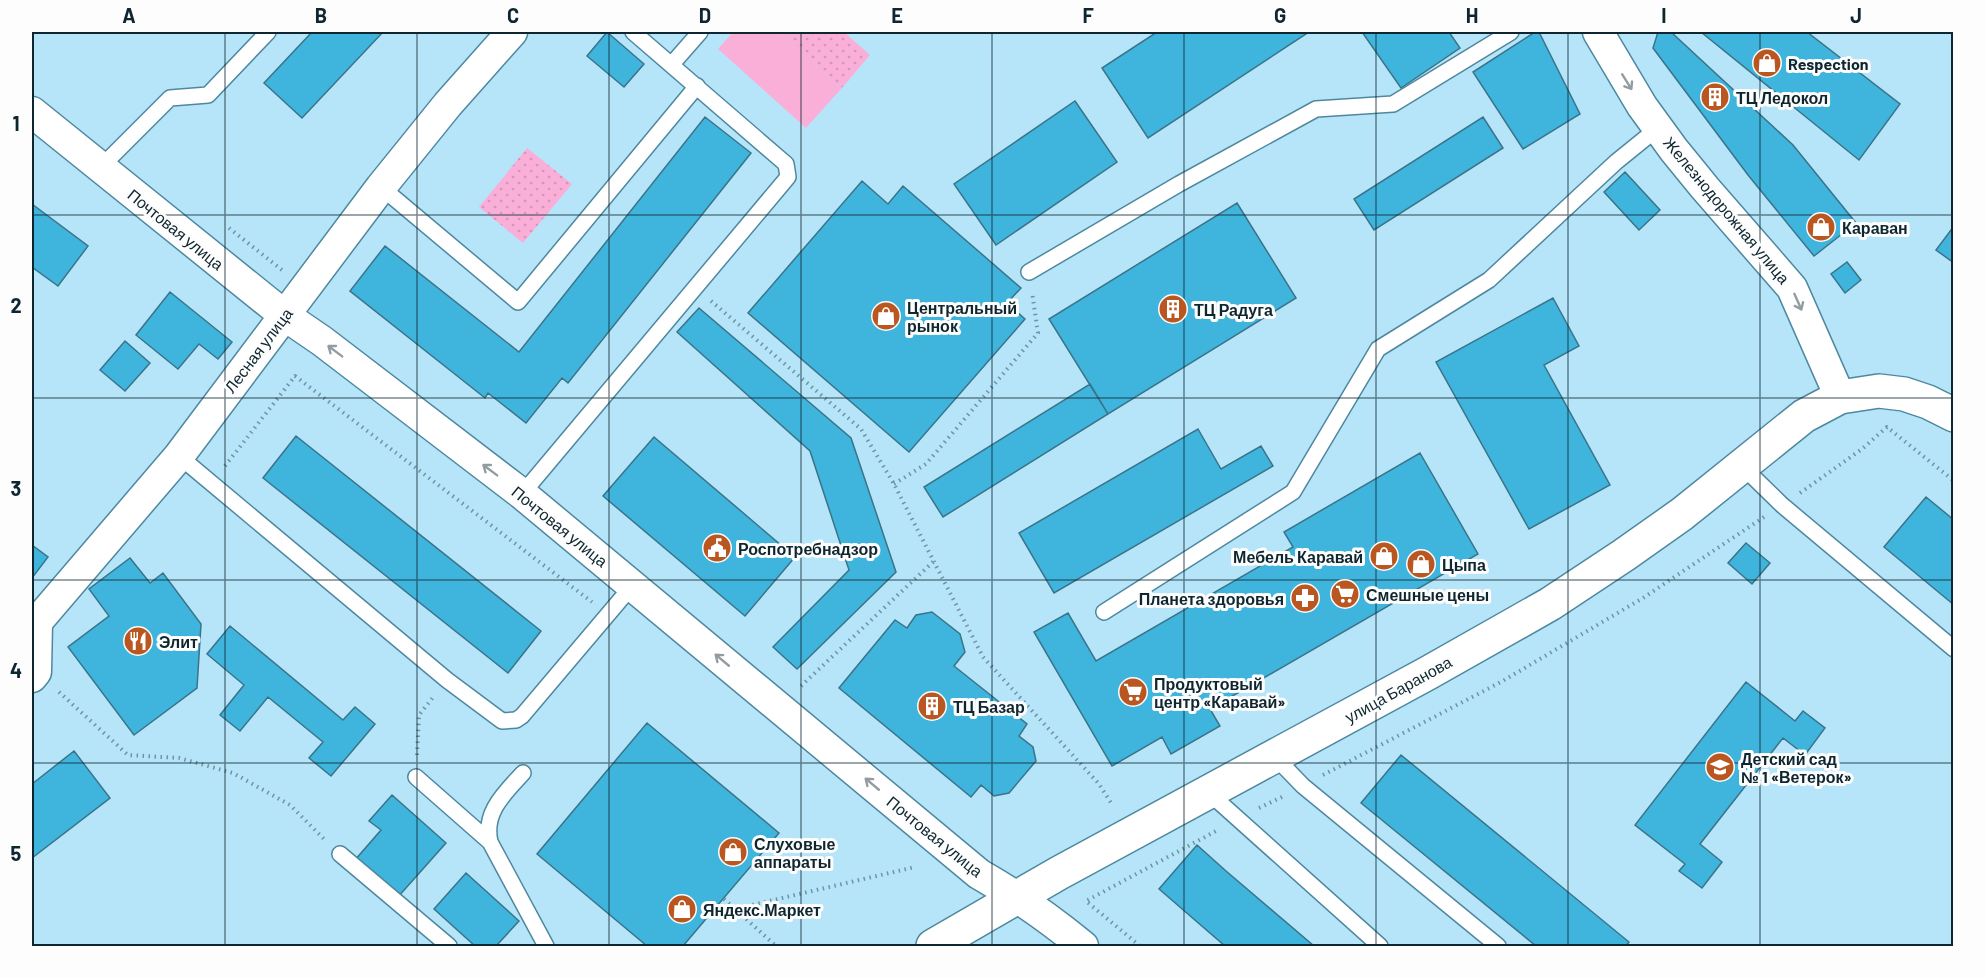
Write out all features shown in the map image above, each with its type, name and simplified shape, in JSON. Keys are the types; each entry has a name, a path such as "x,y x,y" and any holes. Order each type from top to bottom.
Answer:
{"street":[{"name":"Лесная улица","path":"34,674 37,622 179,456 381,187 448,104 512,32"},
{"name":"Железнодорожная улица","path":"1598,32 1630,87 1658,128 1705,188 1792,288 1840,397"},
{"name":"Почтовая улица","path":"32,112 284,315 322,341 522,494 979,874 1018,897 1083,946"},
{"name":"улица Баранова","path":"933,946 1208,792 1436,669 1560,598 1682,513 1804,416 1840,397 1879,391 1904,394 1928,402 1953,415"}],"lane":[{"path":"100,168 170,98 208,95 268,32"},
{"path":"522,494 786,181 789,173 786,164 633,32"},
{"path":"672,64 700,32"},
{"path":"1029,272 1179,184 1316,109 1393,104 1511,32"},
{"path":"381,187 518,302 697,86"},
{"path":"1104,612 1293,492 1378,349 1489,280 1616,162 1658,128"},
{"path":"179,456 447,680 502,721 516,720 522,716 632,586"},
{"path":"1741,465 1782,505 1953,649"},
{"path":"1274,756 1303,786 1498,946"},
{"path":"490,842 489,826 494,807 523,773"},
{"path":"416,777 490,842 546,946"},
{"path":"1208,792 1380,946"},
{"path":"340,854 449,946"}],"path":[{"path":"894,484 926,464 1038,333 1029,272"},
{"path":"696,288 861,429 894,484 983,657 1099,784 1113,806"},
{"path":"212,483 295,376 608,614"},
{"path":"1140,946 1086,901 1237,819 1501,682 1643,598 1833,471 1887,427 1953,481"},
{"path":"801,687 934,561"},
{"path":"34,674 128,755 179,758 233,773 290,805 340,854"},
{"path":"416,777 418,715"},
{"path":"735,909 915,867"},
{"path":"724,899 776,946"}],"shaded area":[{"path":"733,32 777,32 841,89 806,128 718,49"},
{"path":"777,32 844,32 870,55 841,89"},
{"path":"527,148 572,184 523,243 479,207"}],"building":[{"path":"312,32 383,32 302,118 264,83"},
{"path":"607,32 644,64 624,87 587,56"},
{"path":"1157,32 1309,32 1148,138 1102,68"},
{"path":"1362,32 1449,32 1460,48 1401,88"},
{"path":"1535,32 1539,32 1580,114 1523,149 1473,72"},
{"name":"ТЦ Ледокол","path":"1658,32 1671,32 1793,145 1856,223 1814,256 1748,175 1653,48"},
{"path":"1701,32 1807,32 1900,104 1859,160"},
{"path":"1075,101 1117,162 996,245 954,184"},
{"path":"705,117 751,153 568,383 562,378 526,423 488,393 485,398 350,291 385,246 519,352"},
{"path":"1483,117 1503,148 1374,230 1354,199"},
{"path":"1625,172 1660,210 1639,230 1604,192"},
{"name":"Центральный рынок","path":"862,181 888,204 903,186 1021,288 1007,303 1025,319 909,452 748,313"},
{"name":"ТЦ Радуга","path":"1237,203 1296,298 1108,414 1049,319"},
{"path":"32,204 88,246 58,286 32,267"},
{"path":"1954,226 1954,263 1936,250"},
{"path":"1847,262 1861,280 1845,293 1831,274"},
{"path":"170,292 232,342 218,359 199,344 178,369 136,335"},
{"path":"1553,298 1579,346 1544,365 1610,485 1529,529 1436,362"},
{"path":"699,308 851,438 896,572 797,669 773,647 849,570 810,451 677,332"},
{"path":"125,341 150,363 125,391 100,370"},
{"path":"1090,384 1108,414 943,517 924,487"},
{"path":"1198,429 1221,469 1261,446 1273,466 1054,593 1019,533"},
{"path":"296,436 541,631 508,673 263,478"},
{"path":"654,437 795,557 745,616 603,496"},
{"path":"1420,453 1478,554 1210,709 1220,726 1171,754 1162,737 1112,766 1034,632 1068,613 1096,661 1293,547 1284,532"},
{"path":"1926,497 1954,520 1954,605 1884,547"},
{"path":"1746,543 1770,563 1752,584 1728,563"},
{"path":"32,545 48,557 32,578"},
{"name":"Элит","path":"130,558 150,583 163,573 201,624 197,688 134,735 68,647 109,616 89,589"},
{"name":"ТЦ Базар","path":"932,612 960,634 965,652 954,666 1027,724 1019,736 1033,747 1036,761 1009,793 994,796 981,785 971,797 839,688 895,620 907,628 916,615"},
{"path":"230,626 343,720 355,707 375,724 331,776 309,758 323,742 268,697 240,731 220,715 244,685 207,654"},
{"path":"1746,682 1795,721 1803,711 1825,728 1805,755 1783,738 1700,844 1722,862 1702,888 1679,871 1685,864 1635,825"},
{"path":"647,723 779,833 683,946 647,946 537,854"},
{"path":"74,751 110,798 32,858 32,784"},
{"path":"1401,755 1629,942 1626,946 1536,946 1361,803"},
{"path":"392,795 446,843 398,897 355,860 381,830 369,821"},
{"path":"1197,845 1314,946 1225,946 1159,889"},
{"path":"466,873 519,921 496,946 475,946 434,909"}],"place":[{"name":"Respection","path":"1767,63"},
{"name":"ТЦ Ледокол","path":"1715,97"},
{"name":"Караван","path":"1821,227"},
{"name":"ТЦ Радуга","path":"1173,309"},
{"name":"Центральный рынок","path":"886,316"},
{"name":"Роспотребнадзор","path":"717,548"},
{"name":"Мебель Каравай","path":"1384,556"},
{"name":"Цыпа","path":"1421,564"},
{"name":"Смешные цены","path":"1345,594"},
{"name":"Планета здоровья","path":"1305,598"},
{"name":"Элит","path":"138,641"},
{"name":"Продуктовый центр «Каравай»","path":"1133,692"},
{"name":"ТЦ Базар","path":"932,706"},
{"name":"Детский сад № 1 «Ветерок»","path":"1720,767"},
{"name":"Слуховые аппараты","path":"733,852"},
{"name":"Яндекс.Маркет","path":"682,909"}]}
